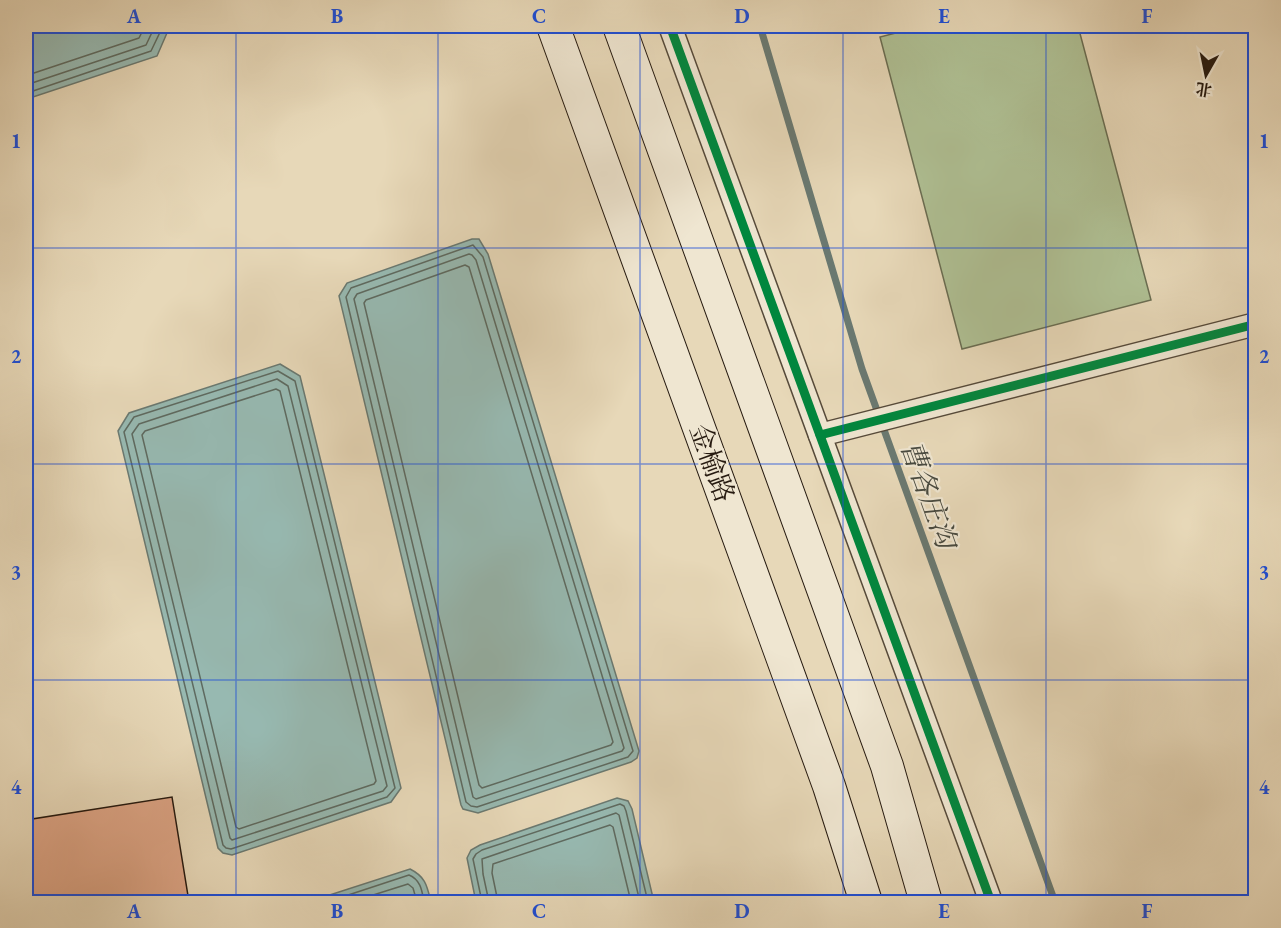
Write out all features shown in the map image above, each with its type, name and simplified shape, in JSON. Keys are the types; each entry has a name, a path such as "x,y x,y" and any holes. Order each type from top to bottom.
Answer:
{"main road":[{"name":"金榆路","path":"554,26 829,786 866,903"},
{"path":"619,26 886,766 926,903"}],"street":[{"path":"670,26 992,903"},
{"path":"820,435 1256,324"}],"green space":[{"path":"923,26 1078,26 1151,300 962,349 880,37"}],"water":[{"path":"26,26 170,26 157,56 33,97 26,96"},
{"path":"472,239 479,239 488,254 639,751 637,758 631,762 478,813 463,809 461,805 339,296 347,283"},
{"path":"280,364 300,376 401,788 391,802 232,855 223,853 218,848 118,431 129,413"},
{"path":"617,798 628,801 632,809 654,902 476,902 467,858 471,850"},
{"path":"410,869 423,879 431,902 308,902"}],"building":[{"path":"172,797 189,902 26,902 26,820"}],"waterway":[{"name":"曹各庄沟","path":"760,26 862,369 1055,902"}],"cycle path":[{"path":"670,26 991,902"},
{"path":"820,435 1256,324"}]}
